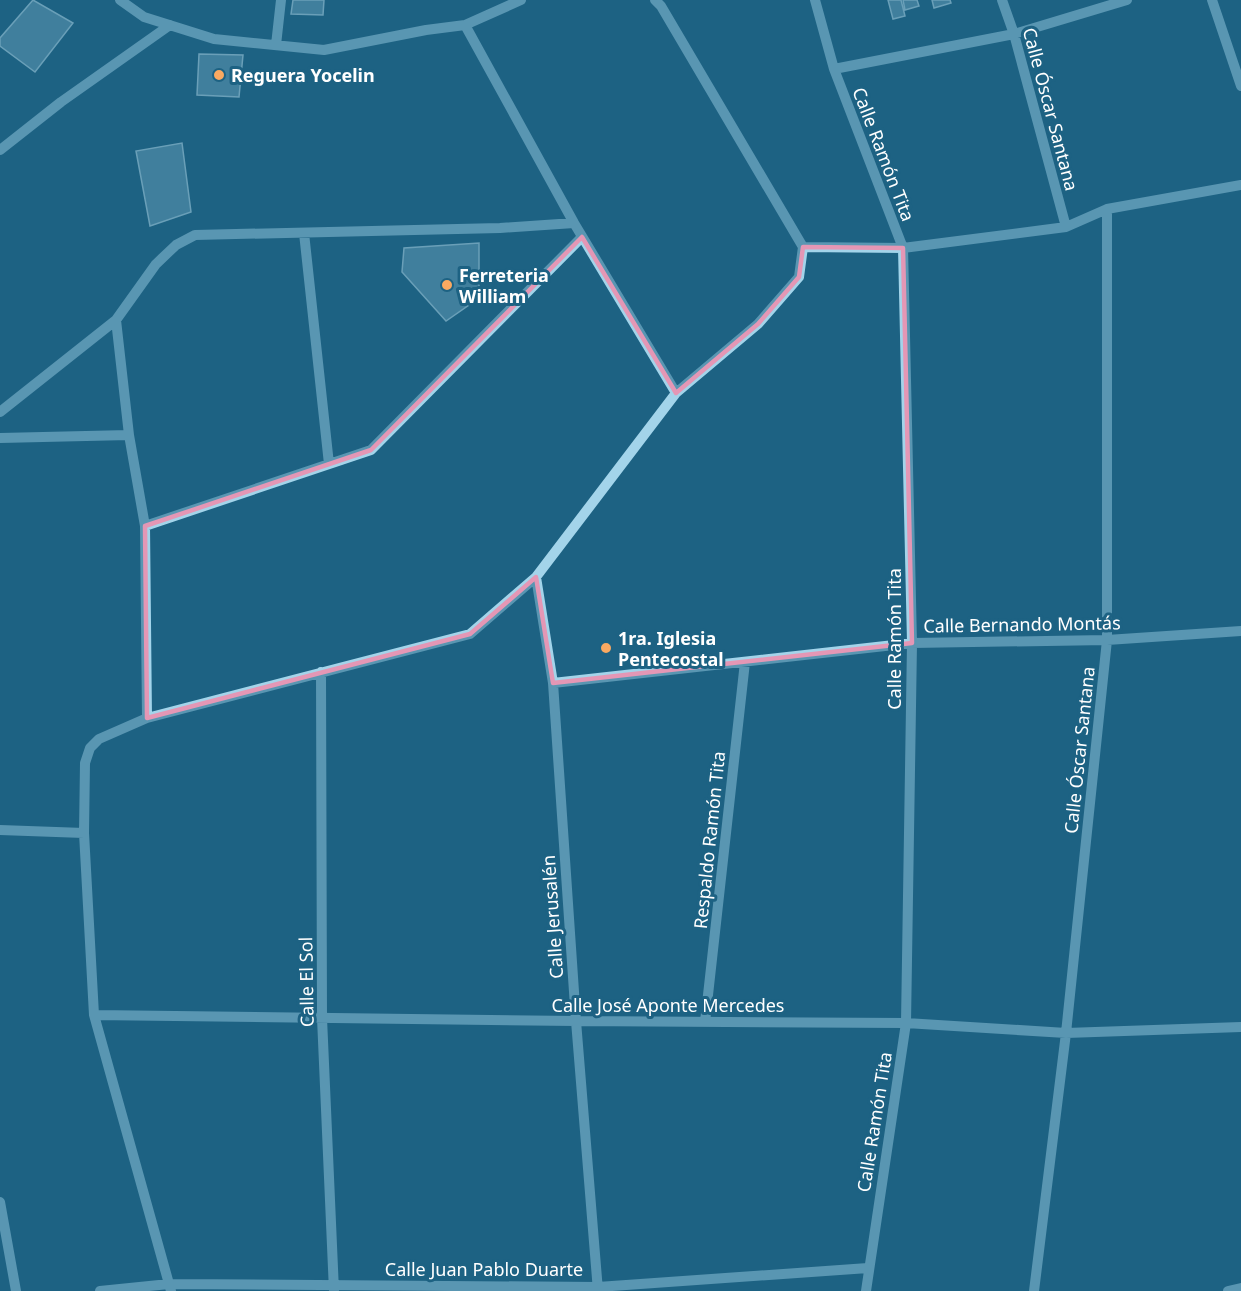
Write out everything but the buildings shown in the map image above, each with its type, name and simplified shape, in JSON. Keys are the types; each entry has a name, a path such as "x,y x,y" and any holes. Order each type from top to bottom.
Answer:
{"street":[{"path":"120,0 144,17 214,39 324,50 426,30 465,25 500,5 521,0"},
{"path":"276,45 281,0"},
{"path":"170,1287 94,1015 84,833 85,763 90,748 99,740 147,718 470,634 536,577 676,393 758,324 799,277 803,247 661,6 655,0"},
{"name":"Calle Ramón Tita","path":"814,0 834,69 903,248 912,643 906,1023 866,1291"},
{"name":"Calle Óscar Santana","path":"1002,0 1014,34 1066,227"},
{"path":"834,69 1014,34 1127,0"},
{"path":"1212,0 1241,86"},
{"path":"0,150 61,102 170,25"},
{"path":"465,25 582,237 676,393"},
{"path":"803,247 903,248 1066,227 1107,209 1241,185"},
{"name":"Calle Óscar Santana","path":"1034,1291 1066,1033 1107,640 1107,209"},
{"path":"0,412 116,320 156,264 176,245 195,235 500,228 574,223"},
{"path":"304,233 329,464"},
{"path":"145,526 371,450 582,237"},
{"path":"116,320 129,435 145,526 147,718"},
{"path":"0,438 129,435"},
{"name":"Calle Jerusalén","path":"536,577 553,683 576,1021 598,1289"},
{"name":"Calle Bernando Montás","path":"553,683 912,643 1107,640 1241,631"},
{"name":"Respaldo Ramón Tita","path":"705,1022 746,662"},
{"name":"Calle El Sol","path":"321,672 322,1018 333,1288"},
{"path":"0,830 84,833"},
{"name":"Calle José Aponte Mercedes","path":"94,1015 906,1023 1066,1033 1241,1028"},
{"path":"0,1202 16,1291"},
{"name":"Calle Juan Pablo Duarte","path":"100,1291 170,1287 598,1289 868,1268"},
{"path":"1228,1291 1241,1288"}],"highlighted area":[{"path":"582,237 676,393 758,324 799,277 803,247 903,248 912,643 553,683 536,577 470,634 147,718 145,526 371,450"}],"place":[{"name":"Reguera Yocelin","path":"219,75"},
{"name":"Ferreteria William","path":"447,285"},
{"name":"1ra. Iglesia Pentecostal","path":"606,648"}]}
